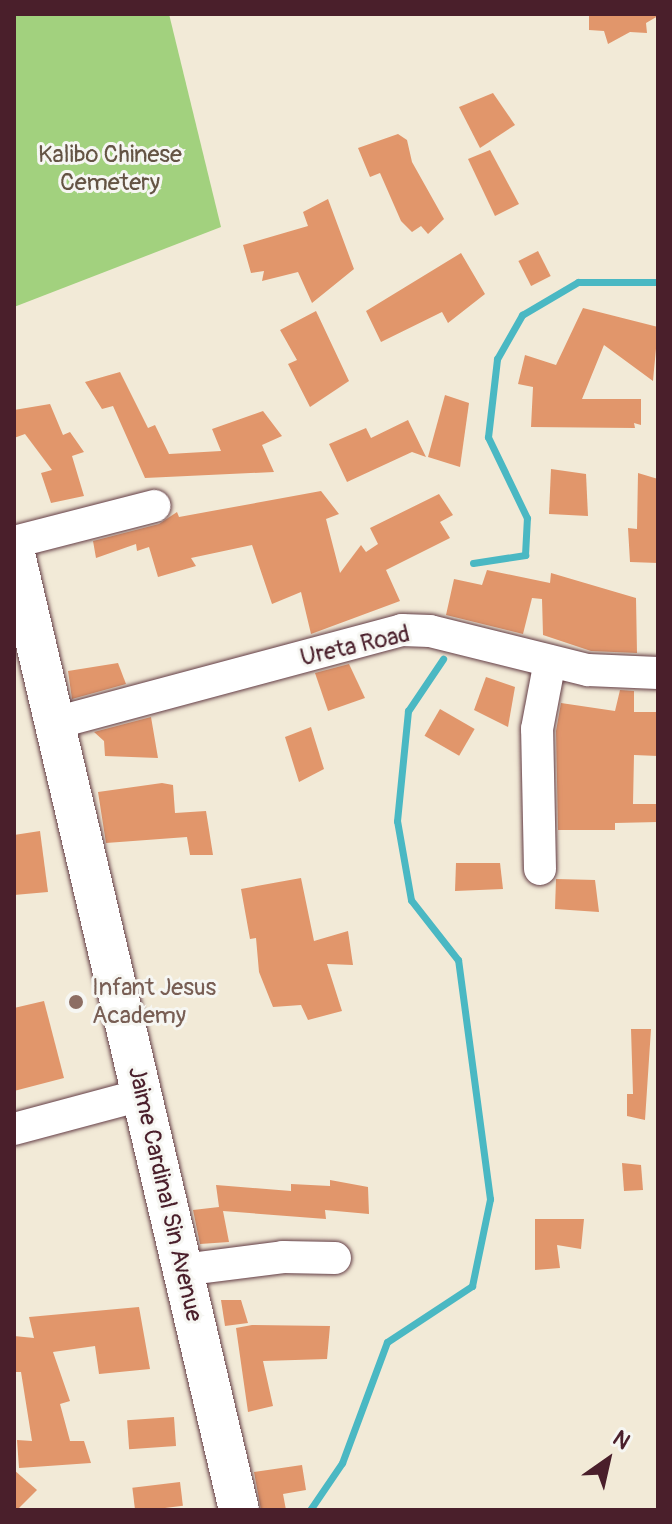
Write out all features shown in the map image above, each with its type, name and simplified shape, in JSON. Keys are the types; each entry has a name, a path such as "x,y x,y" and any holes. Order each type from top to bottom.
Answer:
{"main road":[{"name":"Jaime Cardinal Sin Avenue","path":"14,550 239,1510"}],"street":[{"path":"14,542 154,506"},
{"name":"Ureta Road","path":"55,723 402,630 430,631 588,670 658,673"},
{"path":"540,869 537,729 550,661"},
{"path":"14,1129 141,1095"},
{"path":"182,1270 283,1257 335,1258"}],"green space":[{"name":"Kalibo Chinese Cemetery","path":"14,14 169,14 221,227 14,307"}],"building":[{"path":"589,14 658,16 646,23 647,33 630,32 608,44 604,31 589,30"},
{"path":"493,93 515,125 480,148 459,107"},
{"path":"398,134 407,140 412,162 444,219 428,234 421,226 412,232 401,221 380,173 370,177 358,148"},
{"path":"490,150 519,204 495,216 468,159"},
{"path":"328,199 354,269 312,303 298,272 262,281 264,271 251,273 243,245 308,226 303,212"},
{"path":"538,251 551,276 531,286 518,261"},
{"path":"461,253 485,294 448,323 442,312 381,342 366,311"},
{"path":"583,308 658,327 653,381 604,345 582,399 641,399 641,425 634,423 635,428 531,427 533,387 518,384 525,355 556,365"},
{"path":"316,311 349,381 310,407 288,364 297,360 280,330"},
{"path":"120,372 148,428 155,425 169,454 221,451 212,429 263,411 282,436 262,445 274,472 145,478 113,406 102,409 85,382"},
{"path":"445,395 469,403 460,467 428,457"},
{"path":"50,404 63,435 70,432 84,452 72,456 84,496 51,503 41,473 52,470 25,434 14,438 14,410"},
{"path":"408,420 426,457 412,452 347,482 329,444 366,428 371,438"},
{"path":"551,469 586,474 588,516 549,514"},
{"path":"638,473 658,479 658,563 630,562 628,528 637,529"},
{"path":"321,491 339,514 326,519 340,573 361,545 366,552 378,544 370,528 439,494 453,515 440,522 450,538 386,570 400,601 311,634 301,592 272,604 252,545 191,558 196,566 158,577 149,547 137,551 136,544 96,558 93,541 159,524 177,512 179,517"},
{"path":"487,570 550,583 551,573 636,598 637,653 591,651 543,635 542,599 532,598 523,634 446,615 454,579 482,585"},
{"path":"118,663 126,684 72,699 68,671"},
{"path":"349,664 365,698 328,711 315,673"},
{"path":"486,677 515,687 508,727 474,710"},
{"path":"620,690 634,691 634,712 658,712 658,756 634,755 633,804 658,804 658,822 615,823 615,830 558,830 556,731 561,703 615,711"},
{"path":"440,709 475,729 459,756 424,736"},
{"path":"151,717 158,758 105,756 104,741 94,732"},
{"path":"311,727 324,769 299,782 285,737"},
{"path":"162,783 173,785 175,813 206,811 213,855 190,855 187,837 106,843 98,792"},
{"path":"40,831 48,892 14,895 14,835"},
{"path":"456,863 500,863 503,889 455,891"},
{"path":"301,878 314,941 348,931 353,965 327,964 342,1011 308,1020 301,1005 273,1007 259,972 256,938 250,939 241,889"},
{"path":"556,879 595,880 599,912 555,909"},
{"path":"44,1001 64,1078 14,1091 14,1008"},
{"path":"631,1029 651,1029 645,1120 627,1116 627,1094 633,1094"},
{"path":"622,1163 641,1165 643,1190 624,1191"},
{"path":"330,1180 368,1187 369,1214 325,1210 326,1219 223,1211 229,1242 200,1244 193,1210 219,1207 216,1185 291,1191 291,1184 330,1186"},
{"path":"535,1219 584,1219 581,1249 557,1245 560,1268 535,1270"},
{"path":"221,1300 241,1300 248,1323 225,1326"},
{"path":"139,1307 150,1369 99,1374 95,1346 53,1352 70,1401 60,1404 70,1441 84,1441 91,1463 19,1468 17,1440 32,1441 21,1372 14,1372 14,1336 34,1338 29,1317"},
{"path":"252,1325 330,1326 327,1359 263,1361 273,1406 248,1412 236,1328"},
{"path":"174,1417 176,1446 129,1449 127,1420"},
{"path":"302,1465 306,1490 283,1494 286,1510 261,1510 254,1472"},
{"path":"14,1470 37,1490 17,1510 14,1510"},
{"path":"180,1482 183,1506 135,1510 132,1488"}],"waterway":[{"path":"473,563 525,555 527,518 488,437 497,359 522,315 578,282 658,282"},
{"path":"310,1510 342,1463 387,1342 472,1286 490,1199 458,960 411,900 397,821 408,711 443,659"}],"place":[{"name":"Infant Jesus Academy","path":"76,1002"}]}
